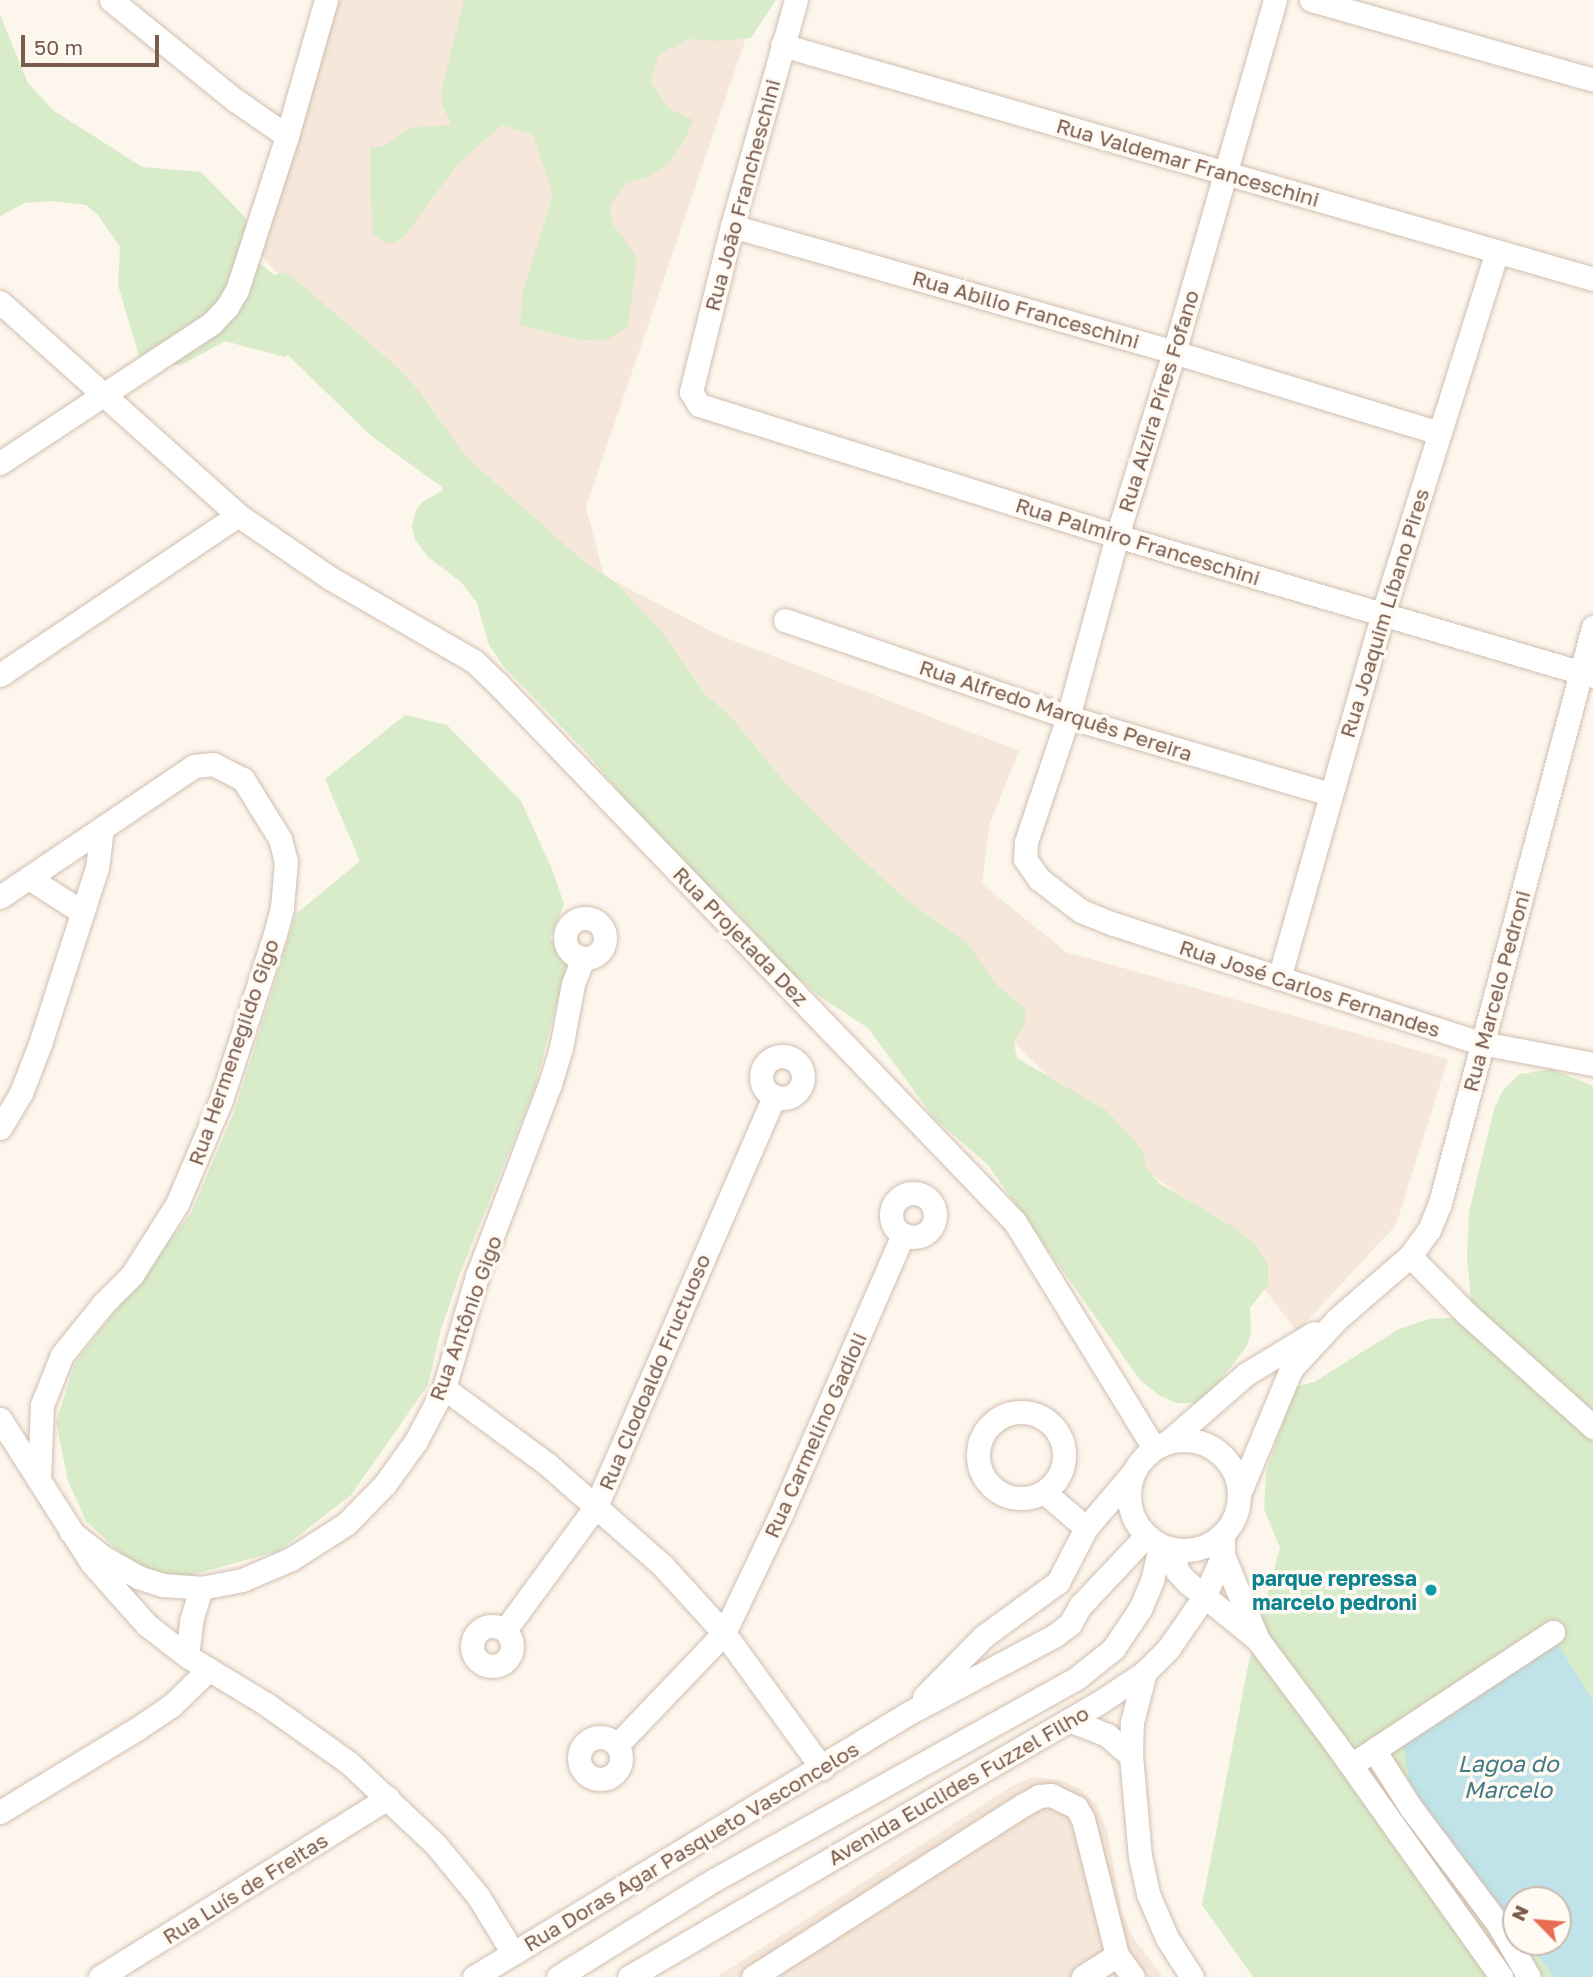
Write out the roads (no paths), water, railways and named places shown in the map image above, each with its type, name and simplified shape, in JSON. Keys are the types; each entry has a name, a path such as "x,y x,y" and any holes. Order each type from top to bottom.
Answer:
{"street":[{"path":"111,0 235,100 287,136"},
{"path":"0,463 212,323 227,307 237,290 287,136 326,0"},
{"name":"Rua João Francheschini","path":"691,391 732,226 796,0"},
{"name":"Rua Alzira Píres Fofano","path":"1039,878 1025,859 1026,842 1068,717 1117,536 1227,173 1275,0"},
{"path":"1311,0 1593,80"},
{"name":"Rua Valdemar Franceschini","path":"782,45 1593,279"},
{"name":"Rua Abilio Franceschini","path":"732,226 1174,352 1439,433"},
{"name":"Rua Joaquim Líbano Pires","path":"1279,978 1329,794 1383,613 1497,252"},
{"name":"Rua Projetada Dez","path":"0,302 238,515 330,578 456,649 496,682 1016,1222 1161,1445"},
{"name":"Rua Palmiro Franceschini","path":"691,391 699,405 1117,536 1588,675"},
{"path":"0,675 238,515"},
{"name":"Rua Alfredo Marquês Pereira","path":"785,620 1068,717 1329,794"},
{"name":"Rua Marcelo Pedroni","path":"1239,1494 1291,1368 1337,1319 1410,1256 1429,1230 1440,1203 1481,1043 1588,675 1593,627"},
{"name":"Rua Hermenegildo Gigo","path":"39,1480 42,1405 52,1376 78,1333 132,1275 177,1204 221,1100 282,908 286,861 280,839 243,779 213,764 184,771 102,828"},
{"path":"0,897 102,828"},
{"path":"0,1128 21,1093 40,1044 97,867 102,828"},
{"path":"29,878 82,912"},
{"name":"Rua José Carlos Fernandes","path":"1039,878 1081,911 1114,925 1481,1043 1593,1064"},
{"name":"Rua Antônio Gigo","path":"71,1532 103,1557 138,1577 162,1585 201,1588 242,1580 291,1559 346,1524 385,1484 408,1452 444,1388 477,1276 550,1084 561,1048 573,984 583,958"},
{"name":"Rua Clodoaldo Fructuoso","path":"505,1630 596,1506 774,1096"},
{"name":"Rua Carmelino Gadioli","path":"617,1745 724,1633 781,1514 903,1235"},
{"path":"1410,1256 1466,1313 1593,1427"},
{"name":"Rua Marcelo Pedroni","path":"1161,1445 1246,1374 1337,1319"},
{"path":"444,1388 547,1464 663,1566 724,1633 822,1768"},
{"name":"Rua Antônio Gigo","path":"0,1419 91,1562 147,1625 187,1656 307,1732 348,1762 436,1845 478,1896 513,1953"},
{"path":"1258,1640 1223,1544 1237,1511 1237,1478 1229,1462 1217,1450 1202,1442 1186,1439 1161,1445 1141,1459 1132,1474 1128,1490 1129,1507 1136,1523 1160,1544 1177,1571 1204,1597 1258,1640 1501,1977"},
{"name":"Rua Doras Agar Pasqueto Vasconcelos","path":"907,1714 984,1636 1058,1582 1086,1528 1132,1474"},
{"path":"1044,1492 1086,1528"},
{"path":"1160,1544 1194,1550 1210,1544 1223,1544"},
{"name":"Rua Doras Agar Pasqueto Vasconcelos","path":"474,1977 907,1714 1038,1646 1070,1623 1080,1606 1160,1544"},
{"name":"Avenida Euclides Fuzzel Filho","path":"558,1977 714,1880 1078,1677 1113,1649 1140,1609 1153,1581 1160,1544"},
{"name":"Avenida Euclides Fuzzel Filho","path":"629,1977 1069,1720 1145,1672 1168,1649 1204,1597 1223,1544"},
{"path":"1058,1582 1080,1606"},
{"path":"187,1656 191,1621 201,1588"},
{"path":"1350,1765 1553,1632 1374,1750 1411,1808 1498,1924 1529,1977"},
{"path":"0,1812 171,1706 208,1670"},
{"path":"1145,1672 1132,1722 1131,1756 1140,1856 1149,1894 1167,1938 1192,1977"},
{"path":"1069,1720 1107,1735 1131,1756"},
{"path":"753,1977 1023,1805 1039,1796 1051,1795 1076,1807 1083,1819 1117,1955 1133,1977"},
{"name":"Rua Luís de Freitas","path":"100,1977 388,1798"},
{"path":"1083,1977 1117,1955"}],"water":[{"name":"Lagoa do Marcelo","path":"1558,1644 1593,1701 1593,1977 1554,1977 1538,1956 1572,1956 1572,1886 1502,1886 1502,1909 1410,1787 1403,1740"}],"place":[{"name":"parque repressa marcelo pedroni","path":"1431,1590"}]}
